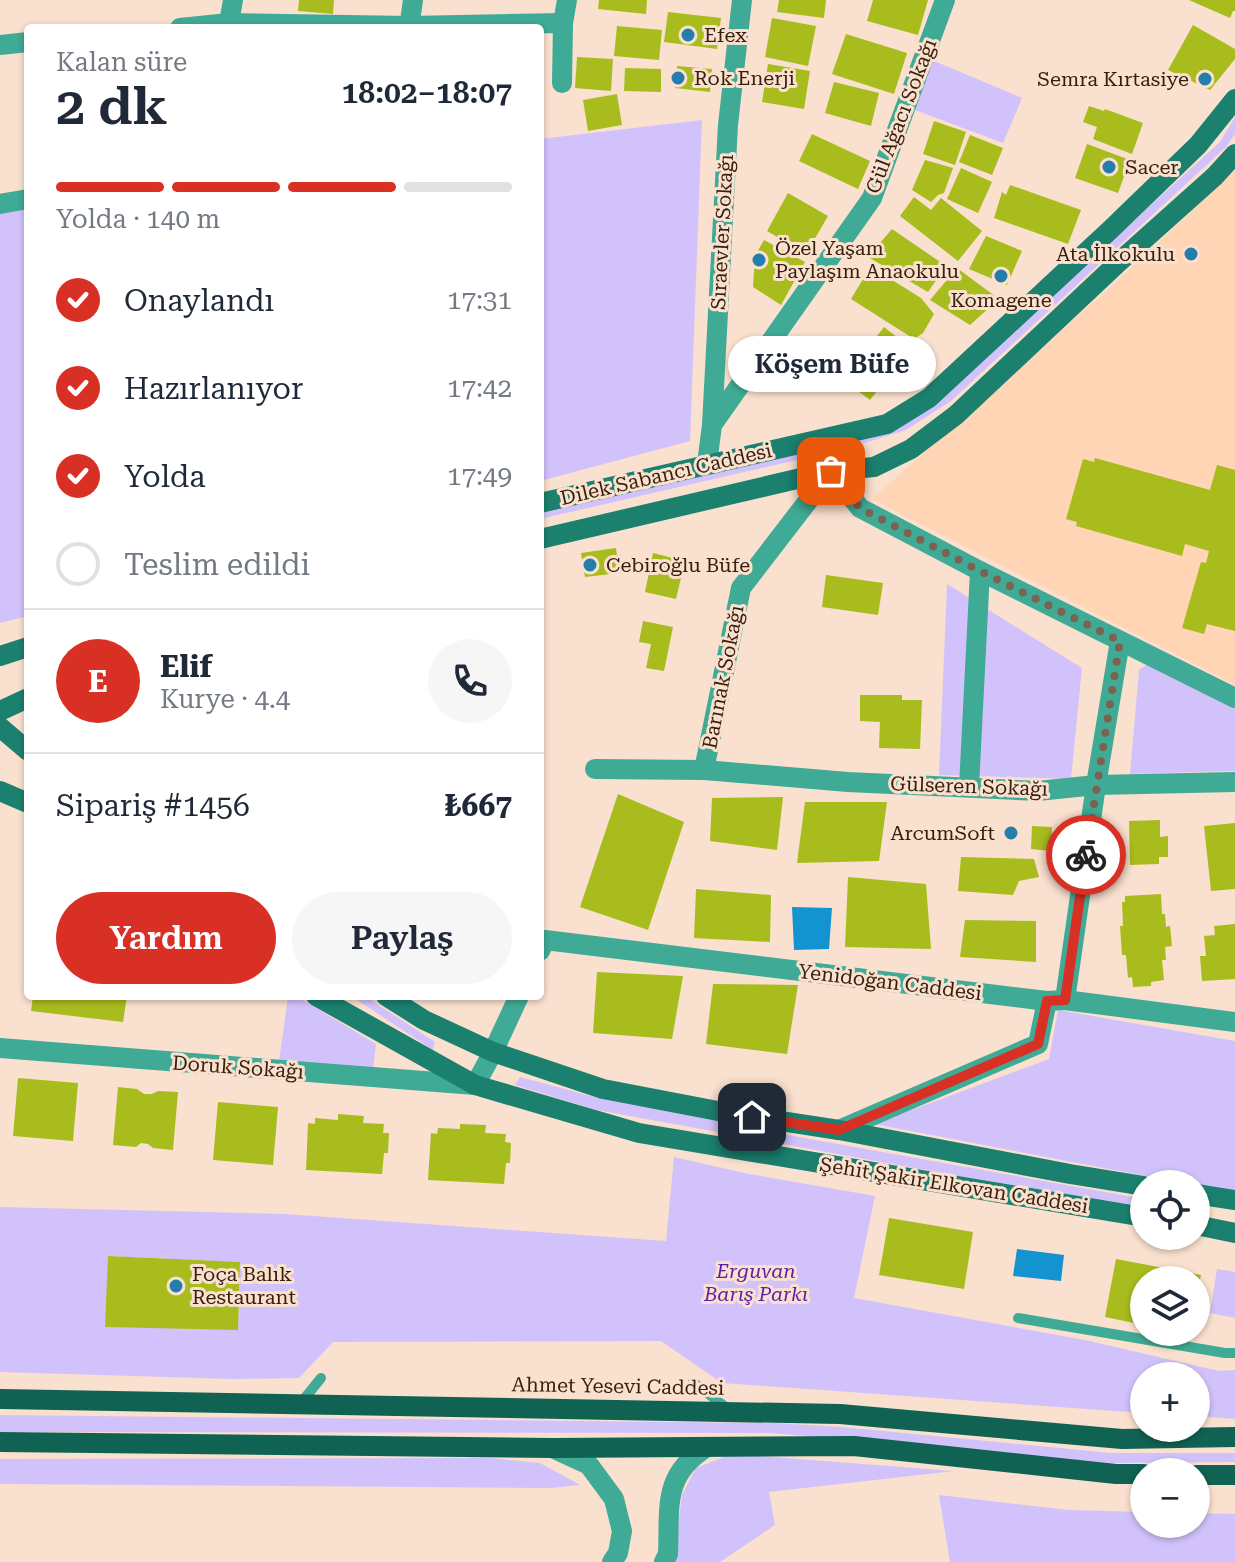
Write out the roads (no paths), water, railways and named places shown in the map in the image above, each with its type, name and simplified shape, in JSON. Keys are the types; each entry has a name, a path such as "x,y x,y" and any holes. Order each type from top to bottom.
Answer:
{"main road":[{"name":"Ahmet Yesevi Caddesi","path":"0,1399 840,1414 1122,1439 1235,1437"},
{"path":"0,1442 552,1448 854,1446 1130,1473"},
{"path":"1210,1475 1235,1475"}],"street":[{"path":"229,23 233,0"},
{"path":"409,24 413,0"},
{"path":"562,83 563,23 567,0"},
{"name":"Sıraevler Sokağı","path":"707,464 712,425 728,125 742,0"},
{"name":"Gül Ağacı Sokağı","path":"712,425 872,198 945,0"},
{"path":"524,24 563,23"},
{"path":"219,24 274,24"},
{"path":"0,45 24,42"},
{"name":"Dilek Sabancı Caddesi","path":"544,502 887,424 929,398 1198,145 1235,99"},
{"name":"Dilek Sabancı Caddesi","path":"544,538 831,471 874,467 911,449 956,415 1215,176 1235,154"},
{"path":"0,204 24,200"},
{"path":"831,471 860,508 1235,698"},
{"name":"Barınak Sokağı","path":"704,770 741,588 831,471"},
{"path":"969,787 980,571"},
{"path":"839,1130 1038,1044 1056,1000 1120,641"},
{"path":"0,656 24,648"},
{"path":"0,711 24,700"},
{"path":"0,727 24,748"},
{"name":"Gülseren Sokağı","path":"595,769 704,770 848,782 1038,791 1096,785 1235,782"},
{"path":"0,791 24,801"},
{"name":"Yenidoğan Caddesi","path":"544,945 1235,1022"},
{"name":"Şehit Şakir Elkovan Caddesi","path":"323,1000 475,1085 639,1133 1130,1215"},
{"name":"Şehit Şakir Elkovan Caddesi","path":"392,1000 424,1020 493,1052 603,1089 1130,1184"},
{"path":"475,1085 517,1000"},
{"name":"Doruk Sokağı","path":"0,1048 475,1085"},
{"path":"1210,1196 1235,1200"},
{"path":"1210,1228 1235,1233"},
{"path":"664,1562 668,1554 671,1486 693,1455 707,1447"},
{"path":"552,1448 589,1465 614,1499 622,1531 618,1553 612,1562"}],"lane":[{"path":"1018,1318 1235,1353"},
{"path":"299,1405 321,1378"},
{"path":"693,1382 733,1412"}],"water":[{"path":"792,907 832,908 829,949 794,950"},
{"path":"1017,1249 1064,1255 1061,1281 1013,1276"}],"place":[{"name":"Efex","path":"688,35"},
{"name":"Rok Enerji","path":"678,78"},
{"name":"Semra Kırtasiye","path":"1205,79"},
{"name":"Sacer","path":"1109,167"},
{"name":"Ata İlkokulu","path":"1191,254"},
{"name":"Özel Yaşam Paylaşım Anaokulu","path":"759,260"},
{"name":"Komagene","path":"1001,276"},
{"name":"Köşem Büfe","path":"831,471"},
{"name":"Cebiroğlu Büfe","path":"590,565"},
{"name":"ArcumSoft","path":"1011,833"},
{"name":"Foça Balık Restaurant","path":"176,1286"}],"park label":[{"name":"Erguvan Barış Parkı","path":"756,1282"}]}
